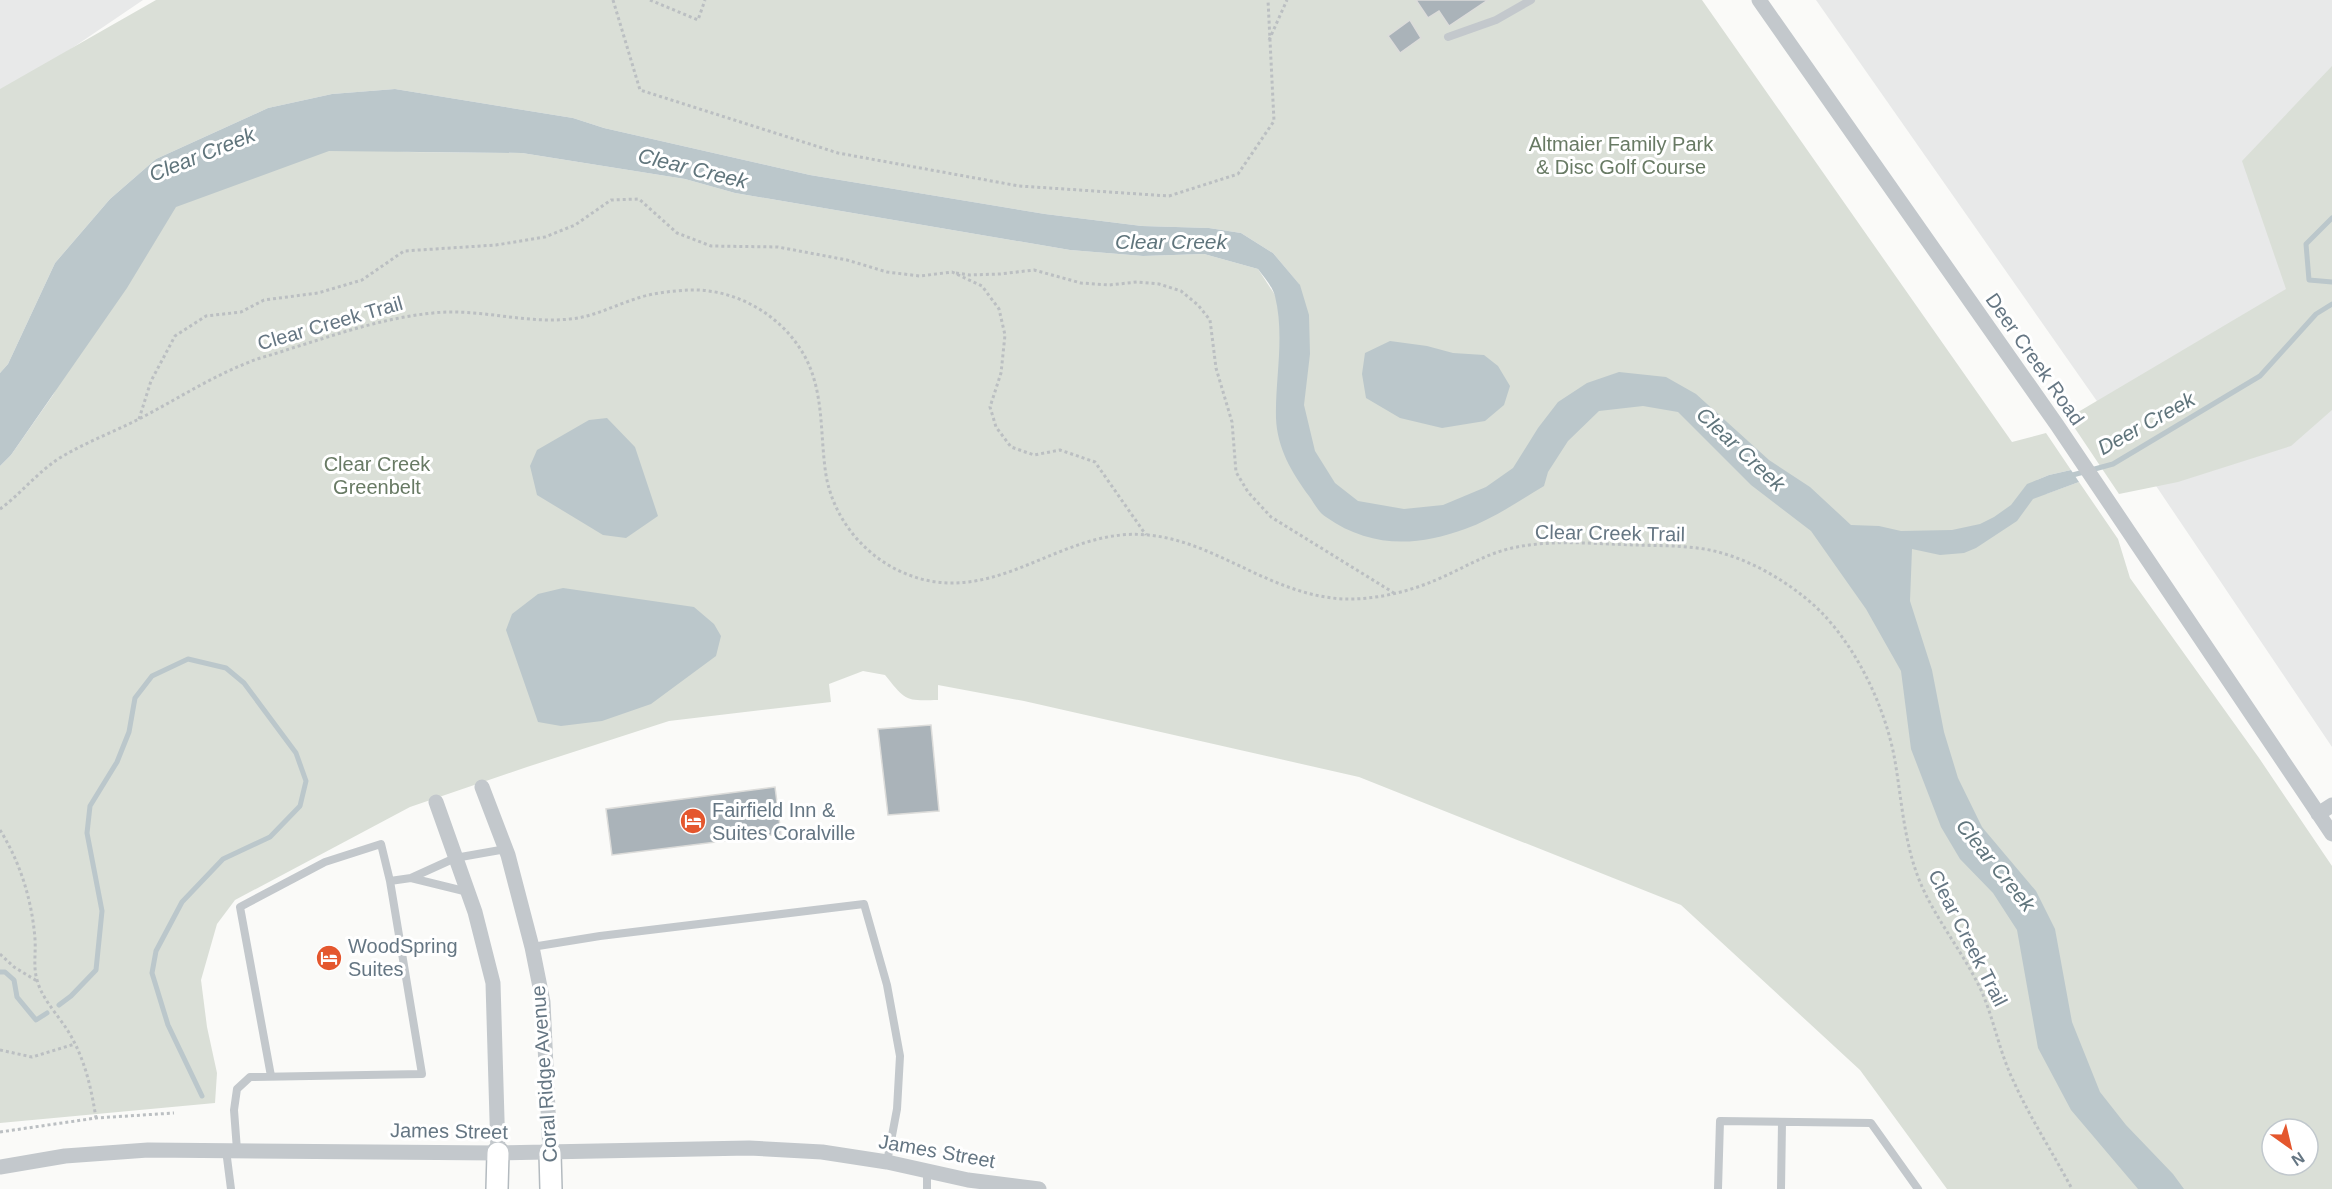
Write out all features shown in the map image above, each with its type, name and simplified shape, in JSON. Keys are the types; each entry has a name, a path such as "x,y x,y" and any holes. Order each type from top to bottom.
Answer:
{"street":[{"name":"Deer Creek Road","path":"1759,0 2056,425 2332,834"},
{"name":"Coral Ridge Avenue","path":"482,787 506,849 532,947 543,1002 551,1189"},
{"path":"436,802 468,892 493,983 497,1189"},
{"path":"2318,814 2332,805"},
{"name":"James Street","path":"0,1167 65,1156 124,1152 232,1150 550,1153 749,1148 822,1152 887,1162 968,1180 1039,1189"}],"lane":[{"path":"1448,37 1496,20 1531,0"},
{"path":"231,1189 237,1089 250,1077 422,1074 390,881 381,844 325,862 240,907 271,1076"},
{"path":"390,881 411,878 455,858 506,849"},
{"path":"411,878 468,892"},
{"path":"532,947 600,936 864,904 888,984 900,1056 897,1109 887,1162"},
{"path":"1718,1189 1720,1121 1871,1123 1918,1189"},
{"path":"1781,1189 1782,1122"},
{"path":"927,1171 927,1189"}],"path":[{"path":"613,0 640,90 838,153 1018,186 1169,196 1238,174 1274,121 1268,0"},
{"path":"650,0 698,20 705,0"},
{"path":"1269,41 1287,0"},
{"path":"139,418 151,381 175,336 206,316 241,312 264,300 318,292 362,279 404,251 496,245 545,237 575,225 611,200 639,199 677,233 711,246 778,247 847,260 887,272 920,276 952,272 970,275 1034,270 1081,283 1109,285 1137,282 1159,284 1181,291 1198,304 1210,320 1216,368 1232,422 1236,472 1248,492 1271,517 1396,594"},
{"path":"952,272 982,286 999,309 1005,335 1000,373 990,407 996,427 1011,447 1034,455 1060,450 1095,462 1146,535"},
{"name":"Clear Creek Trail","path":"0,509 39,473 62,457 254,359 397,317 444,311 490,314 538,321 573,319 601,313 642,296 694,289 724,293 755,306 781,326 803,350 816,381 826,478 834,503 846,526 868,551 892,567 918,578 941,584 993,578 1088,540 1126,534 1186,542 1278,585 1305,594 1348,599 1396,594 1434,581 1483,558 1512,548 1553,543 1681,547 1718,552 1764,569 1806,598 1837,628 1861,667 1880,712 1894,755 1906,842 1920,882 1939,919 1978,983 1994,1020 2001,1053 2012,1079 2072,1189"},
{"path":"0,830 18,863 25,886 35,939 34,961 37,981 85,1063 96,1118"},
{"path":"0,954 14,967 37,981"},
{"path":"0,1050 32,1057 75,1044"},
{"path":"0,1132 96,1118 174,1113"}],"shaded area":[{"path":"0,0 143,0 0,97"},
{"path":"1816,0 2332,0 2332,747 2148,474"}],"green space":[{"name":"Clear Creek Greenbelt","path":"156,0 1702,0 2012,442 2046,433 2071,470 2037,480 2046,494 2079,482 2118,539 2130,578 2259,758 2332,866 2332,1189 1947,1189 1860,1070 1681,905 1359,777 1024,701 938,685 938,700 907,698 885,675 863,671 829,684 831,702 669,721 410,807 235,900 217,924 201,980 207,1027 217,1073 215,1103 0,1123 0,466 11,455 53,395 153,204 316,142 408,152 522,153 685,179 735,193 1070,250 1143,256 1204,254 1258,269 1275,295 1299,284 1273,253 1241,233 1209,228 1142,226 1045,214 810,175 604,128 573,118 395,89 332,94 268,108 156,159 110,199 55,263 8,364 0,373 0,89"},
{"path":"2332,66 2332,410 2291,446 2178,482 2119,494 2068,418 2286,289 2242,161"}],"water":[{"name":"Clear Creek","path":"395,89 573,118 604,128 810,175 1045,214 1142,226 1209,228 1241,233 1273,253 1300,285 1309,315 1310,354 1304,405 1315,451 1335,483 1358,501 1404,509 1443,505 1486,487 1513,468 1538,428 1558,402 1587,383 1619,372 1666,377 1696,394 1769,460 1810,487 1851,525 1879,526 1901,531 1952,530 1980,524 2011,505 2027,484 2049,475 2071,470 2079,482 2033,499 2017,521 1976,548 1964,553 1940,555 1912,549 1910,601 1932,670 1944,732 1958,778 1982,827 2036,891 2055,929 2072,1022 2100,1092 2126,1125 2173,1174 2184,1189 2138,1189 2071,1110 2038,1048 2017,930 1993,893 1960,859 1941,827 1911,749 1901,671 1866,609 1811,531 1751,485 1678,412 1643,406 1599,411 1568,441 1548,472 1544,486 1475,525 1447,535 1411,541 1376,539 1343,527 1319,510 1297,478 1282,450 1276,418 1278,311 1274,292 1258,269 1204,254 1143,256 1070,250 735,193 685,179 522,153 329,151 176,207 127,288 11,455 0,466 0,373 8,364 55,263 110,199 156,159 268,108 332,94"},
{"path":"1390,341 1427,346 1453,353 1484,355 1498,366 1510,386 1504,405 1485,421 1442,428 1400,418 1366,398 1362,374 1365,353"},
{"path":"607,418 635,447 658,516 626,538 603,535 537,495 530,466 537,450 589,420"},
{"path":"563,588 694,607 714,624 721,636 716,656 651,704 602,721 561,726 538,722 506,630 512,614 538,594"}],"building":[{"path":"1416,0 1488,0 1449,26 1439,11 1428,18"},
{"path":"1410,20 1421,38 1400,53 1388,36"},
{"path":"931,725 939,811 888,815 878,729"},
{"name":"Fairfield Inn & Suites Coralville","path":"775,787 781,834 612,855 606,809"}],"waterway":[{"name":"Deer Creek","path":"2332,218 2306,244 2309,280 2332,282"},
{"name":"Deer Creek","path":"2069,476 2113,464 2260,376 2316,314 2332,304"},
{"path":"59,1005 96,970 102,911 87,833 90,806 117,762 129,732 135,698 152,676 188,659 226,668 244,683 296,753 306,781 300,806 270,837 223,859 182,902 156,951 152,973 168,1025 202,1096"},
{"path":"0,972 5,972 14,980 17,997 36,1020 47,1013"}],"place":[{"name":"Fairfield Inn & Suites Coralville","path":"693,821"},
{"name":"WoodSpring Suites","path":"329,958"}],"park label":[{"name":"Altmaier Family Park & Disc Golf Course","path":"1621,156"}]}
